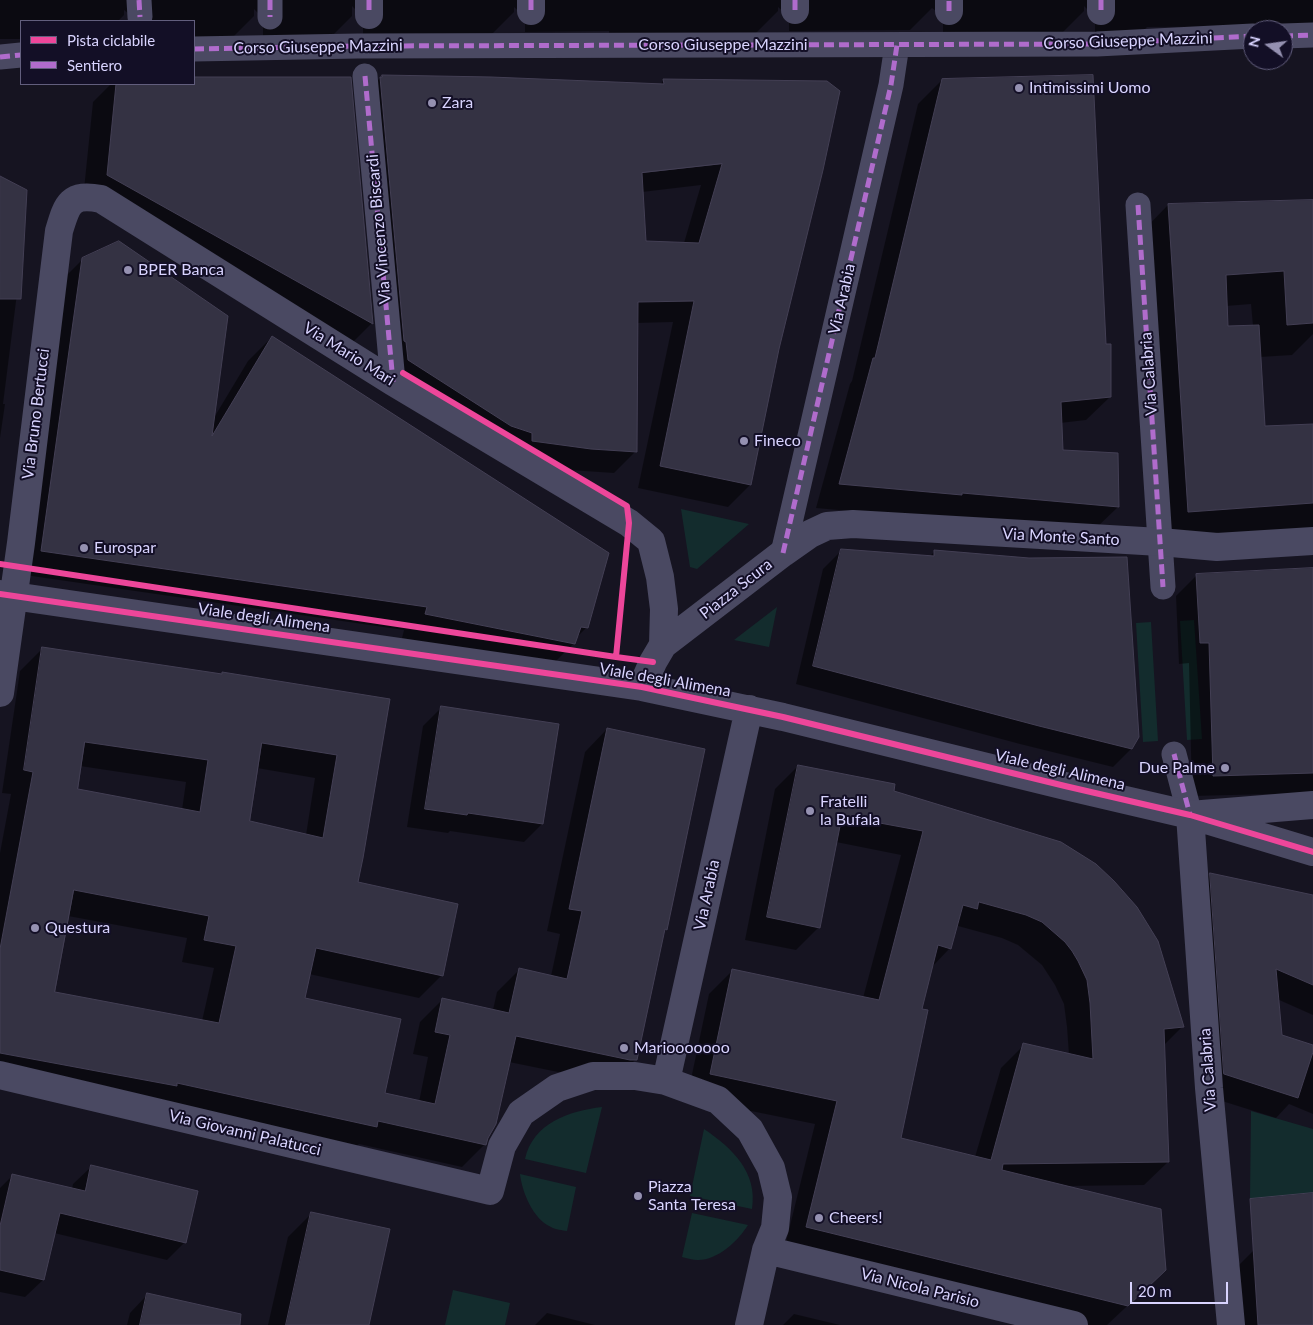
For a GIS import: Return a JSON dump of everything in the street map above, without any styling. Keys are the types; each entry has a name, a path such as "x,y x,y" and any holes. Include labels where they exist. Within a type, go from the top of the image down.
{"street":[{"path":"1293,36 1313,36"},
{"name":"Corso Giuseppe Mazzini","path":"195,49 378,46 1097,44 1243,37"},
{"name":"Via Arabia","path":"783,553 891,85 897,45"},
{"path":"0,57 20,55"},
{"name":"Via Vincenzo Biscardi","path":"366,76 393,382"},
{"name":"Via Mario Mari","path":"59,231 65,210 74,199 88,196 101,199 393,382 629,523 652,541"},
{"name":"Via Calabria","path":"1138,206 1163,587"},
{"name":"Via Bruno Bertucci","path":"0,693 7,595 59,231"},
{"name":"Via Monte Santo","path":"810,534 827,526 853,524 1160,542 1217,548 1313,541"},
{"name":"Piazza Scura","path":"642,687 663,645 810,534"},
{"name":"Piazza Scura","path":"652,541 660,577 664,609 663,645"},
{"name":"Viale degli Alimena","path":"7,595 642,687 749,709 1190,815 1313,852"},
{"name":"Via Arabia","path":"666,1081 749,709"},
{"path":"1174,754 1190,815 1313,805"},
{"name":"Via Calabria","path":"1190,815 1208,1088 1231,1325"},
{"name":"Via Giovanni Palatucci","path":"0,1075 490,1191 502,1146 521,1113 557,1088 593,1076 635,1076 666,1081"},
{"path":"666,1081 718,1100 750,1130 770,1168 778,1197 775,1228 766,1250 749,1325"},
{"name":"Via Nicola Parisio","path":"766,1250 1074,1325"}],"green space":[{"path":"681,509 749,524 697,569 690,567"},
{"path":"777,607 769,647 734,640"},
{"path":"1194,620 1202,739 1187,740 1180,621"},
{"path":"1151,622 1158,741 1143,742 1136,623"},
{"path":"602,1107 586,1173 525,1159 529,1147 536,1136 554,1121 577,1112"},
{"path":"1251,1111 1313,1129 1313,1193 1250,1199"},
{"path":"704,1129 733,1153 747,1172 753,1196 752,1209 690,1196"},
{"path":"520,1174 576,1187 567,1231 553,1228 539,1218 526,1197"},
{"path":"692,1213 748,1225 733,1243 720,1253 705,1259 690,1259 682,1257"},
{"path":"453,1290 510,1303 505,1325 445,1325"}],"building":[{"path":"382,75 491,77 664,84 663,79 827,81 840,91 823,170 779,349 751,485 660,466 694,301 638,302 637,452 591,449 532,441 532,433 511,426 408,360 406,342 404,341 380,77","holes":["722,164 699,243 646,241 642,173"]},
{"path":"1093,75 1106,344 1111,344 1111,397 1061,402 1063,450 1118,453 1119,507 839,484 873,358 875,358 942,79"},
{"path":"195,77 351,77 373,324 107,175 116,85 195,85"},
{"path":"0,176 27,190 21,299 0,299"},
{"path":"1313,200 1313,323 1287,325 1284,271 1226,275 1228,326 1259,325 1265,426 1313,424 1313,503 1188,512 1168,204"},
{"path":"119,241 228,316 212,436 272,336 609,553 588,628 581,627 575,644 425,614 427,607 41,551 82,258"},
{"path":"841,549 934,556 934,550 1029,558 1127,557 1139,737 1132,749 813,666"},
{"path":"1313,568 1313,773 1213,776 1209,643 1200,643 1196,574"},
{"path":"42,647 222,674 222,672 390,699 358,882 458,904 443,976 316,948 305,998 401,1019 385,1093 435,1104 450,1035 435,1032 442,998 509,1013 519,968 567,979 582,911 569,909 607,728 705,749 667,930 665,929 637,1060 516,1036 496,1124 486,1145 378,1121 377,1127 177,1083 177,1086 0,1053 0,949 33,772 24,770","holes":["85,742 208,760 200,812 78,789","262,743 337,755 323,838 250,821","74,890 209,916 204,940 236,946 219,1023 55,992"]},
{"path":"441,706 559,724 543,824 425,809"},
{"path":"798,765 895,784 894,791 1061,842 1096,864 1137,907 1158,941 1184,1027 1164,1029 1169,1162 1003,1164 1002,1170 1161,1209 1166,1270 1128,1306 806,1227 837,1101 710,1074 732,969 879,1000 923,831 842,816 820,928 767,917","holes":["979,902 1026,915 1042,922 1065,942 1078,961 1087,980 1093,1059 1023,1043 991,1160 901,1138 928,1010 922,1009 938,945 951,949 963,905 977,909"]},
{"path":"1210,873 1313,895 1313,985 1276,969 1282,1035 1313,1045 1313,1052 1298,1098 1224,1074"},
{"path":"91,1165 198,1191 186,1243 60,1213 44,1280 0,1270 0,1226 12,1174 85,1191"},
{"path":"1313,1193 1313,1325 1258,1325 1250,1199"},
{"path":"311,1212 390,1229 369,1325 286,1325"},
{"path":"147,1293 241,1314 240,1325 140,1325"}],"marked path":[{"path":"139,0 140,17"},
{"path":"270,0 270,17"},
{"path":"369,0 369,15"},
{"path":"531,0 531,11"},
{"path":"795,0 795,10"},
{"path":"949,0 949,11"},
{"path":"1101,0 1101,11"},
{"path":"1293,36 1313,35"},
{"path":"195,49 358,46 1097,44 1243,37"},
{"path":"783,553 891,85 897,45"},
{"path":"0,57 20,55"},
{"path":"365,76 393,382"},
{"path":"1138,205 1163,587"},
{"path":"1174,754 1190,815"}],"cycle path":[{"path":"403,373 627,506 629,523 616,657"},
{"path":"0,564 653,662"},
{"path":"0,594 642,687 783,717 1190,815 1313,852"}],"place":[{"name":"Intimissimi Uomo","path":"1019,88"},
{"name":"Zara","path":"432,103"},
{"name":"BPER Banca","path":"128,270"},
{"name":"Fineco","path":"744,441"},
{"name":"Eurospar","path":"84,548"},
{"name":"Due Palme","path":"1225,768"},
{"name":"Fratelli la Bufala","path":"810,811"},
{"name":"Questura","path":"35,928"},
{"name":"Mariooooooo","path":"624,1048"},
{"name":"Piazza Santa Teresa","path":"638,1196"},
{"name":"Cheers!","path":"819,1218"}]}
